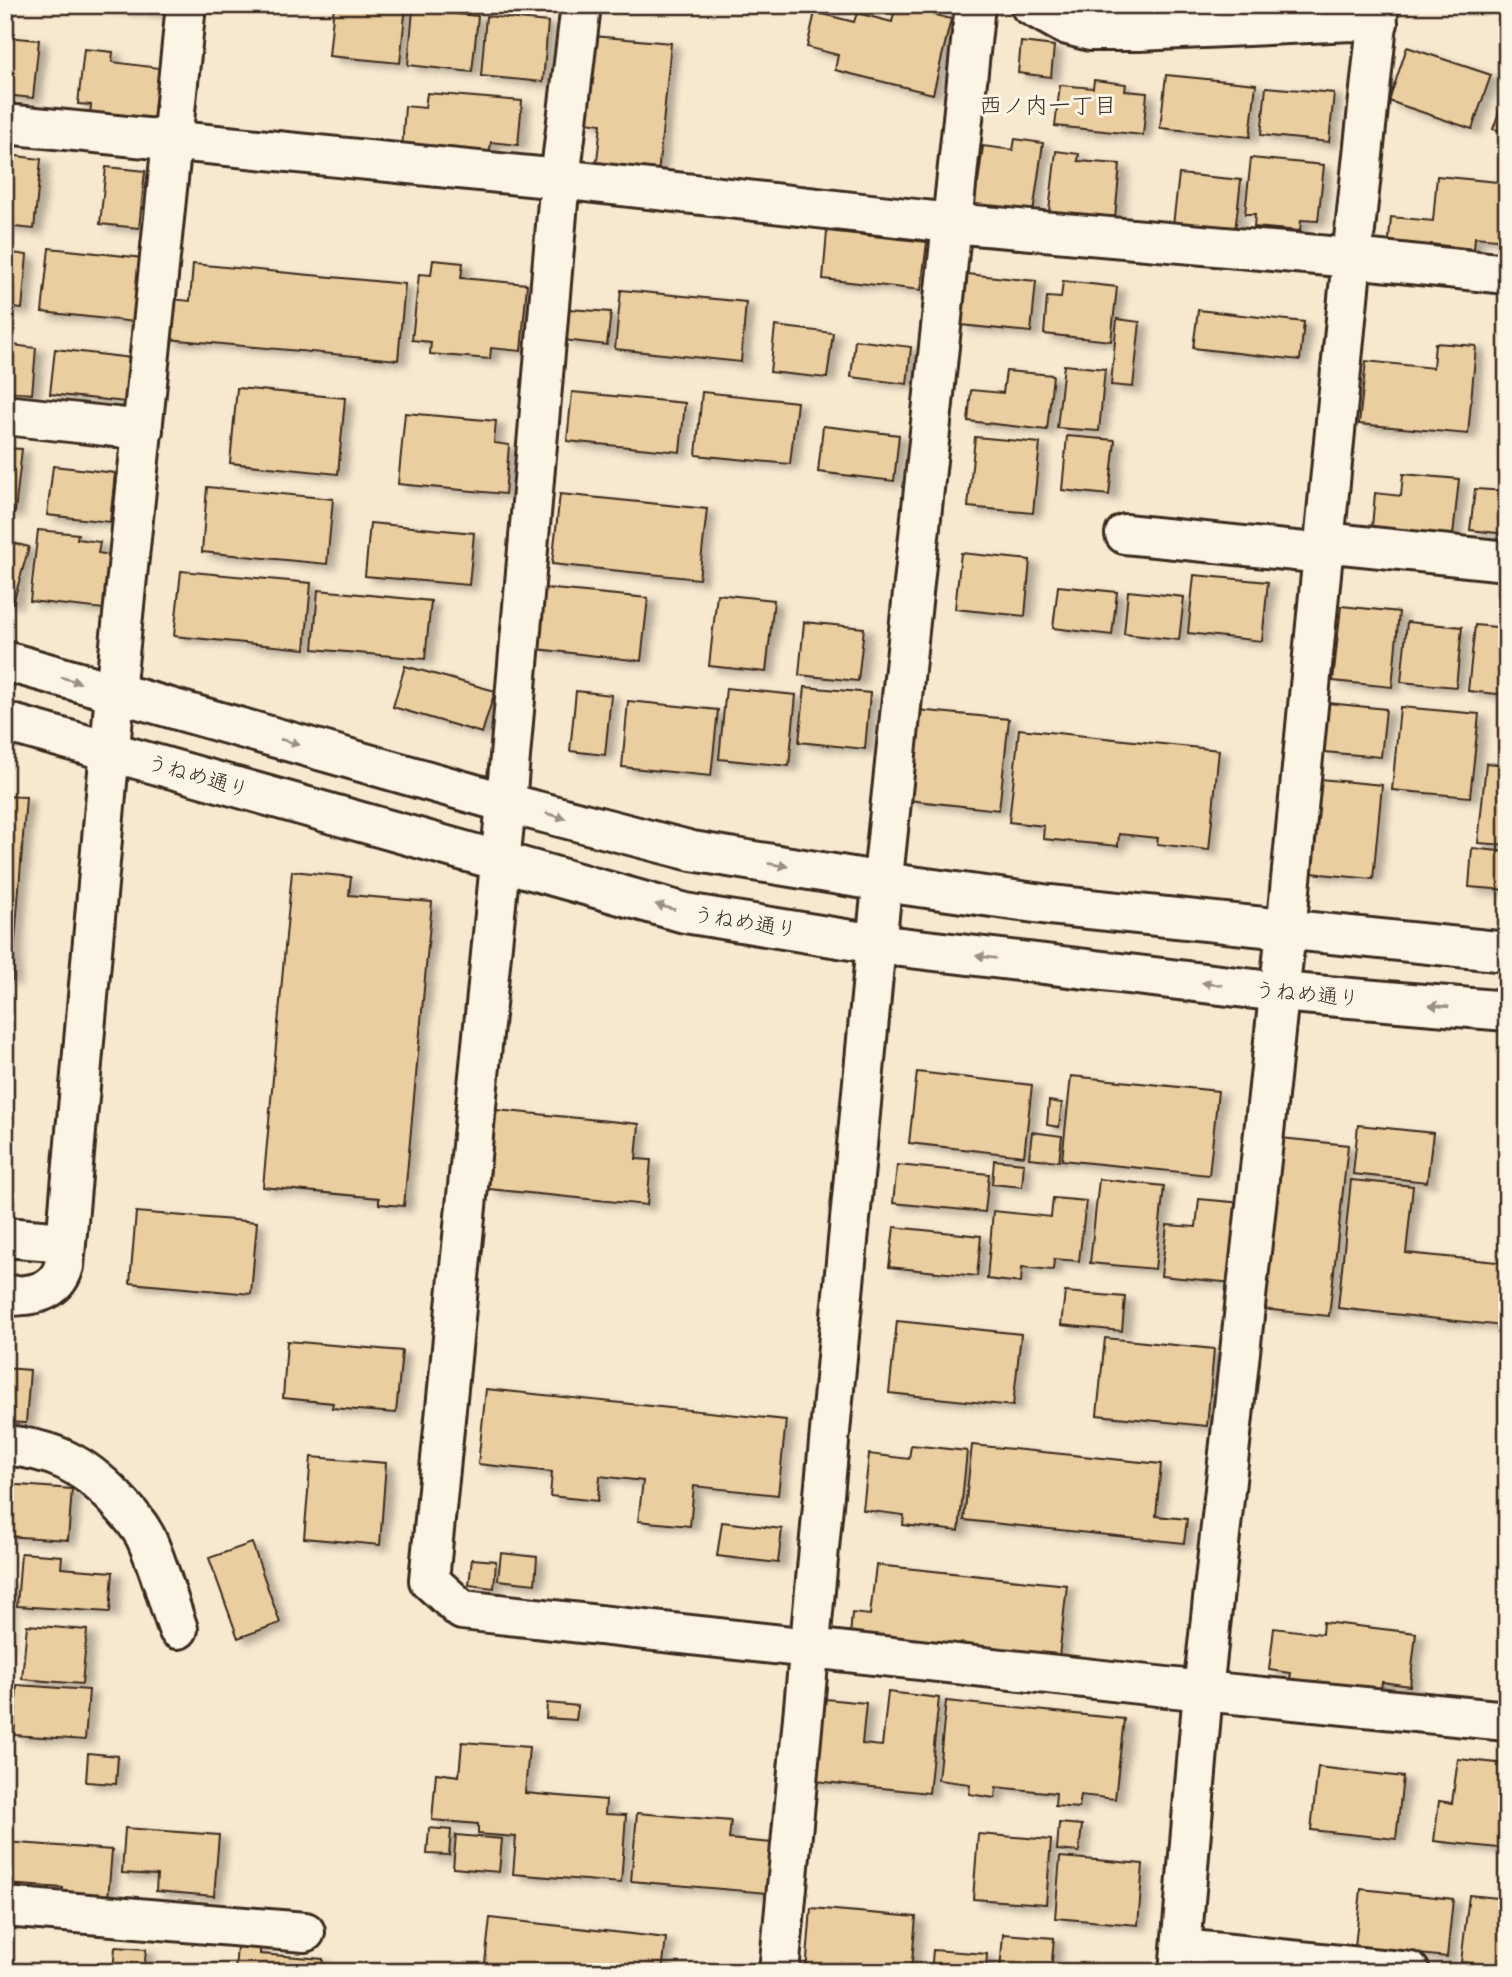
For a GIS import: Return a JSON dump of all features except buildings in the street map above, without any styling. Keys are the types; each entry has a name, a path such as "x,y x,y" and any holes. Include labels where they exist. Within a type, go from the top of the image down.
{"street":[{"path":"5,1296 29,1296 47,1291 61,1277 115,693 186,5"},
{"path":"581,5 560,179 506,803 429,1580 462,1610 1203,1691 1507,1721"},
{"path":"779,1972 883,882 975,5"},
{"path":"1030,5 1064,24 1090,31 1314,22 1378,14 1286,930 1203,1691 1180,1961 1410,1972"},
{"path":"5,124 560,179 951,223 1507,274"},
{"path":"5,415 143,430"},
{"path":"1125,534 1305,552 1343,544 1507,561"},
{"path":"5,661 506,803 692,851 883,882 1050,905 1507,952"},
{"name":"うねめ通り","path":"5,722 685,913 877,944 1279,992 1507,1011"},
{"path":"5,1237 65,1242"},
{"path":"5,1445 32,1448 58,1456 80,1467 133,1517 145,1536 178,1629"},
{"path":"5,1907 305,1932"}],"district":[{"name":"西ノ内一丁目","path":"1048,105"}]}
